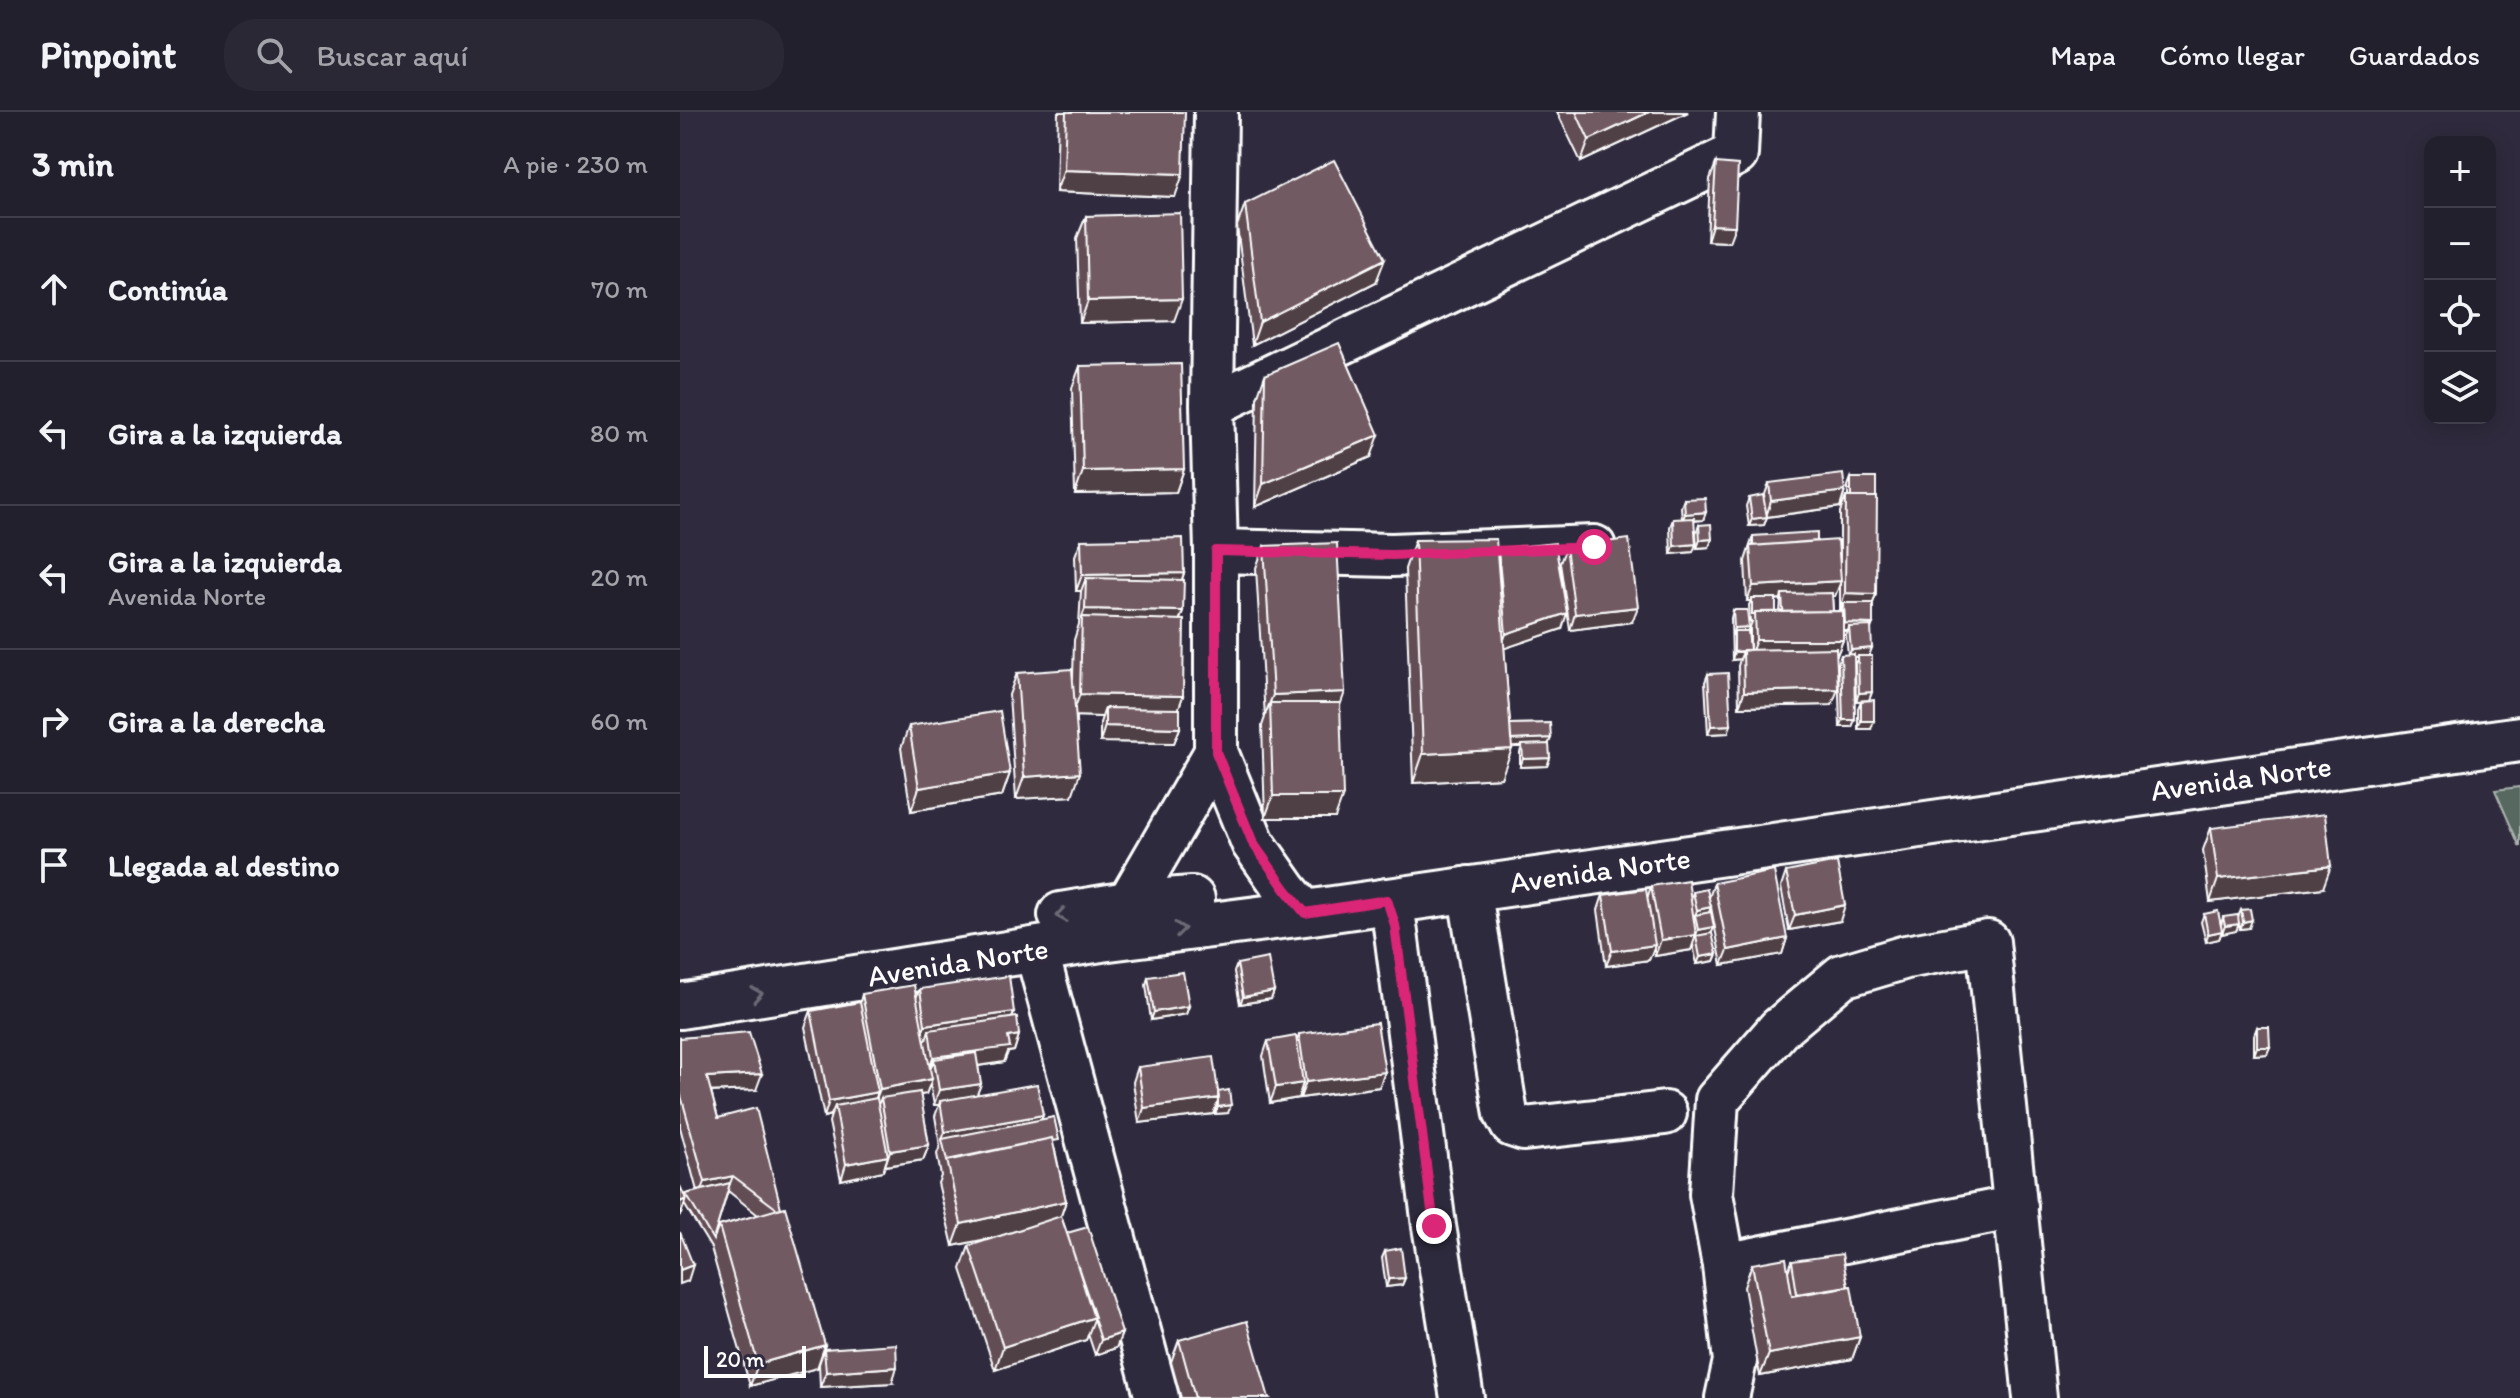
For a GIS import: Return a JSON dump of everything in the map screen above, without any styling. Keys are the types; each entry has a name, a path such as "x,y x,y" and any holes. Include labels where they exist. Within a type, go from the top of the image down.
{"main road":[{"name":"Avenida Norte","path":"680,1006 1101,939 1585,850 2520,712"},
{"name":"Avenida Norte","path":"680,977 1128,904 1387,900 2520,739"}],"street":[{"path":"1216,112 1212,405 1216,752 1253,843 1296,901"},
{"path":"1212,405 1736,154 1738,112"},
{"path":"1216,551 1392,555 1594,547"},
{"path":"1101,939 1128,904 1216,752"},
{"path":"1469,888 1506,1114 1512,1125 1524,1129 1665,1113"},
{"path":"1387,900 1395,925 1434,1226 1462,1398"},
{"path":"1727,1398 1735,1361 1724,1265 1711,1194 1717,1100 1779,1029 1842,976 1906,957 1988,942 2035,1398"},
{"path":"1036,949 1157,1398"},
{"path":"1724,1265 2016,1207"}],"green space":[{"path":"2520,787 2520,847 2495,790"}],"building":[{"path":"1066,112 1185,112 1183,174 1064,170"},
{"path":"1576,112 1649,112 1589,140"},
{"path":"1334,160 1385,259 1260,322 1245,204"},
{"path":"1716,163 1738,165 1735,226 1712,225"},
{"path":"1180,213 1182,299 1088,301 1086,216"},
{"path":"1339,343 1379,435 1263,484 1265,375"},
{"path":"1181,364 1184,469 1083,471 1080,366"},
{"path":"1843,474 1845,491 1771,501 1769,483"},
{"path":"1851,478 1876,478 1876,497 1851,497"},
{"path":"1763,495 1767,517 1752,519 1749,498"},
{"path":"1846,497 1877,497 1876,594 1845,593"},
{"path":"1705,498 1706,512 1685,514 1684,499"},
{"path":"1694,518 1696,544 1674,546 1673,519"},
{"path":"1711,524 1712,539 1700,540 1699,525"},
{"path":"1817,532 1817,541 1753,546 1753,536"},
{"path":"1183,538 1184,573 1082,575 1081,540"},
{"path":"1496,539 1512,749 1423,754 1415,540"},
{"path":"1629,539 1638,607 1575,614 1566,547"},
{"path":"1838,540 1841,581 1753,586 1750,546"},
{"path":"1337,543 1345,692 1273,695 1264,546"},
{"path":"1555,543 1567,613 1506,634 1498,549"},
{"path":"1086,578 1184,580 1183,611 1085,609"},
{"path":"1832,593 1833,611 1783,612 1782,594"},
{"path":"1752,598 1776,598 1776,612 1752,614"},
{"path":"1844,603 1873,603 1873,624 1845,623"},
{"path":"1733,610 1747,610 1749,627 1734,628"},
{"path":"1843,611 1843,640 1756,640 1755,612"},
{"path":"1082,617 1184,620 1183,696 1080,694"},
{"path":"1871,626 1872,648 1851,650 1849,627"},
{"path":"1734,631 1748,631 1750,650 1734,652"},
{"path":"1836,648 1838,689 1744,692 1743,650"},
{"path":"1854,654 1855,720 1843,720 1841,655"},
{"path":"1858,656 1872,656 1872,692 1859,693"},
{"path":"1072,669 1080,773 1024,777 1017,673"},
{"path":"1728,673 1731,725 1711,726 1708,674"},
{"path":"1874,700 1874,721 1861,721 1861,701"},
{"path":"1270,703 1340,703 1343,796 1273,796"},
{"path":"1105,708 1180,709 1180,728 1105,726"},
{"path":"1000,711 1010,773 919,788 909,726"},
{"path":"1550,723 1551,738 1511,740 1510,724"},
{"path":"1549,744 1550,758 1523,759 1522,745"},
{"path":"2325,814 2331,866 2218,879 2211,828"},
{"path":"1837,862 1845,905 1795,915 1786,872"},
{"path":"1774,871 1787,938 1728,950 1714,883"},
{"path":"1688,880 1696,935 1661,940 1651,886"},
{"path":"1646,889 1655,945 1612,951 1603,895"},
{"path":"1707,889 1711,907 1697,910 1693,892"},
{"path":"2250,909 2252,920 2243,922 2241,910"},
{"path":"2218,911 2222,931 2208,934 2204,914"},
{"path":"1711,912 1714,927 1698,930 1695,915"},
{"path":"2238,915 2239,924 2225,926 2223,917"},
{"path":"1712,933 1717,954 1700,957 1696,936"},
{"path":"1268,958 1274,991 1243,997 1237,964"},
{"path":"1183,972 1189,1006 1154,1012 1148,977"},
{"path":"1009,976 1014,1012 925,1025 920,989"},
{"path":"914,985 932,1079 880,1089 862,994"},
{"path":"860,1002 878,1092 829,1101 811,1011"},
{"path":"1017,1017 1019,1035 1008,1037 1010,1047 933,1057 929,1030"},
{"path":"1377,1023 1385,1072 1306,1082 1299,1034"},
{"path":"2257,1027 2269,1027 2270,1047 2257,1047"},
{"path":"749,1032 762,1074 707,1077 718,1118 756,1108 781,1208 777,1209 733,1176 705,1182 680,1092 680,1038"},
{"path":"1296,1036 1303,1083 1276,1087 1268,1041"},
{"path":"976,1053 981,1084 939,1090 934,1059"},
{"path":"1213,1057 1219,1098 1144,1108 1138,1067"},
{"path":"1037,1084 1043,1115 945,1132 940,1101"},
{"path":"1229,1090 1231,1105 1218,1107 1218,1092"},
{"path":"920,1092 929,1145 890,1151 881,1098"},
{"path":"877,1098 888,1156 846,1164 835,1106"},
{"path":"1054,1117 1059,1140 1053,1141 1052,1138 947,1161 942,1139"},
{"path":"1052,1138 1066,1201 961,1224 947,1160"},
{"path":"730,1183 713,1240 686,1194"},
{"path":"680,1186 686,1199 680,1202"},
{"path":"785,1207 825,1345 758,1364 719,1226"},
{"path":"1061,1216 1095,1317 1003,1347 969,1246"},
{"path":"1088,1227 1122,1333 1101,1340 1067,1233"},
{"path":"680,1232 693,1265 680,1270"},
{"path":"1401,1248 1405,1278 1389,1279 1385,1251"},
{"path":"1842,1254 1848,1286 1797,1294 1792,1261"},
{"path":"1786,1258 1792,1296 1851,1286 1860,1337 1769,1354 1752,1264"},
{"path":"1247,1321 1269,1398 1195,1398 1179,1340"},
{"path":"896,1344 897,1367 826,1372 824,1349"}],"route":[{"path":"1434,1226 1395,925 1387,900 1305,913 1253,843 1216,752 1216,551 1392,555 1594,547"}]}
